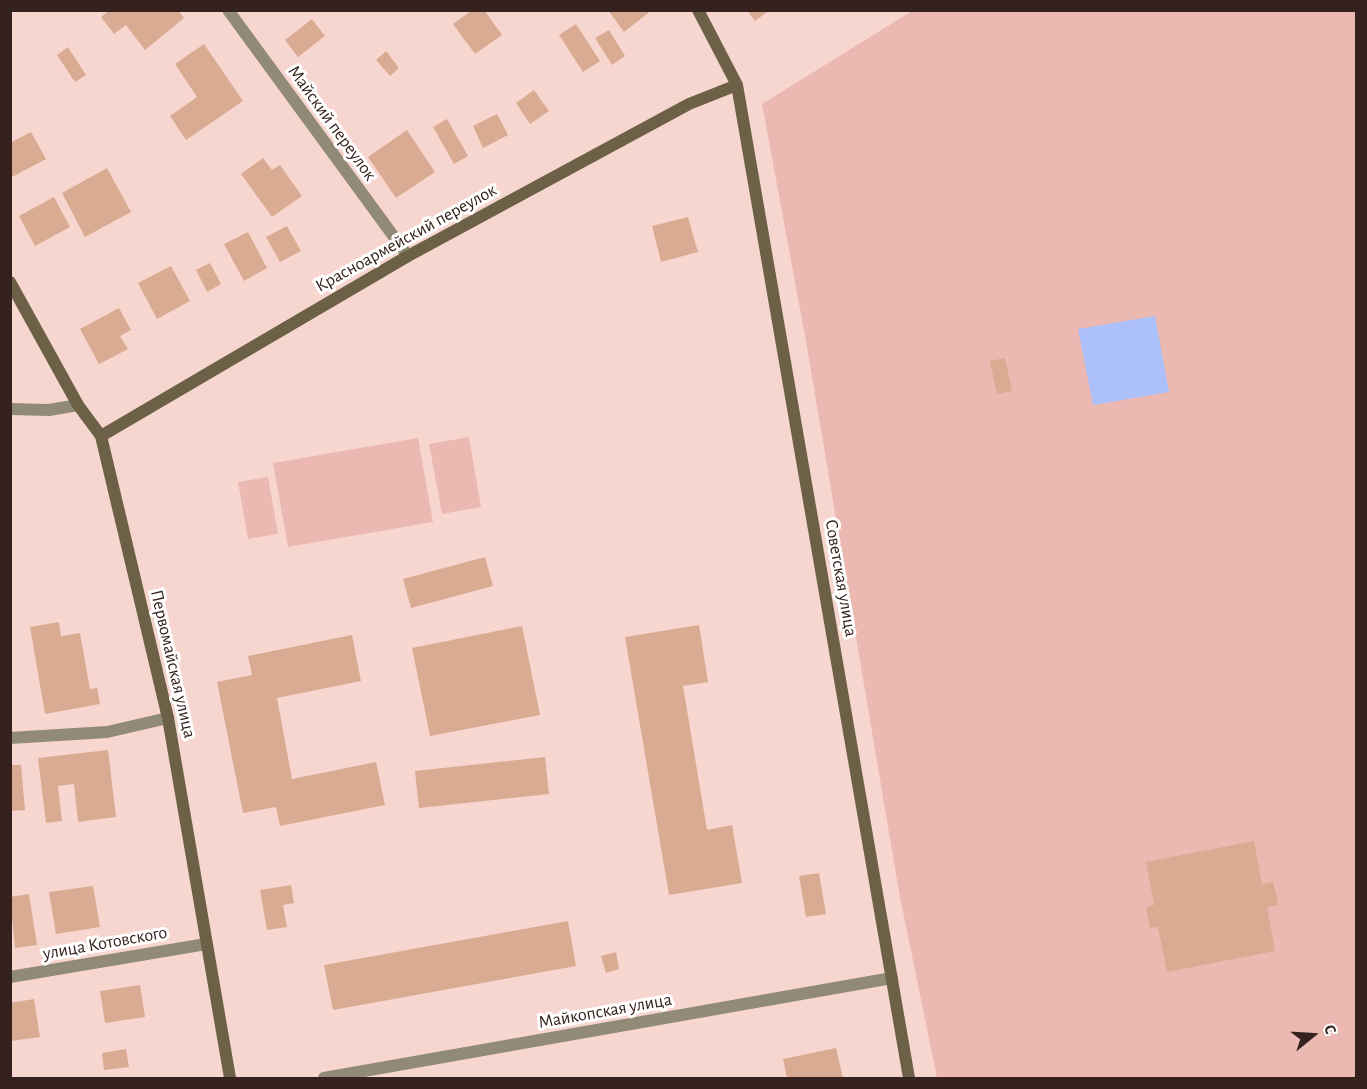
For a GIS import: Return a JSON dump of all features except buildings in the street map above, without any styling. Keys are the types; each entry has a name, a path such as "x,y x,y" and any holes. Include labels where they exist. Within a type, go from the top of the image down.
{"street":[{"name":"Майский переулок","path":"228,10 408,256"},
{"name":"Советская улица","path":"698,10 737,85 909,1078"},
{"name":"Красноармейский переулок","path":"101,436 408,256 689,104 737,85"},
{"name":"Первомайская улица","path":"10,282 78,405 101,436 168,718 230,1078"},
{"path":"10,409 49,410 78,405"},
{"path":"10,738 107,732 168,718"},
{"name":"улица Котовского","path":"10,977 206,944"},
{"name":"Майкопская улица","path":"324,1078 891,978"}],"shaded area":[{"path":"912,11 1356,11 1356,1078 937,1078 899,892 807,347 762,104"},
{"path":"469,437 481,507 442,514 429,444"},
{"path":"418,438 433,522 288,547 273,463"},
{"path":"268,477 278,534 248,539 238,482"}],"water":[{"path":"1155,316 1169,392 1093,405 1078,329"}]}
